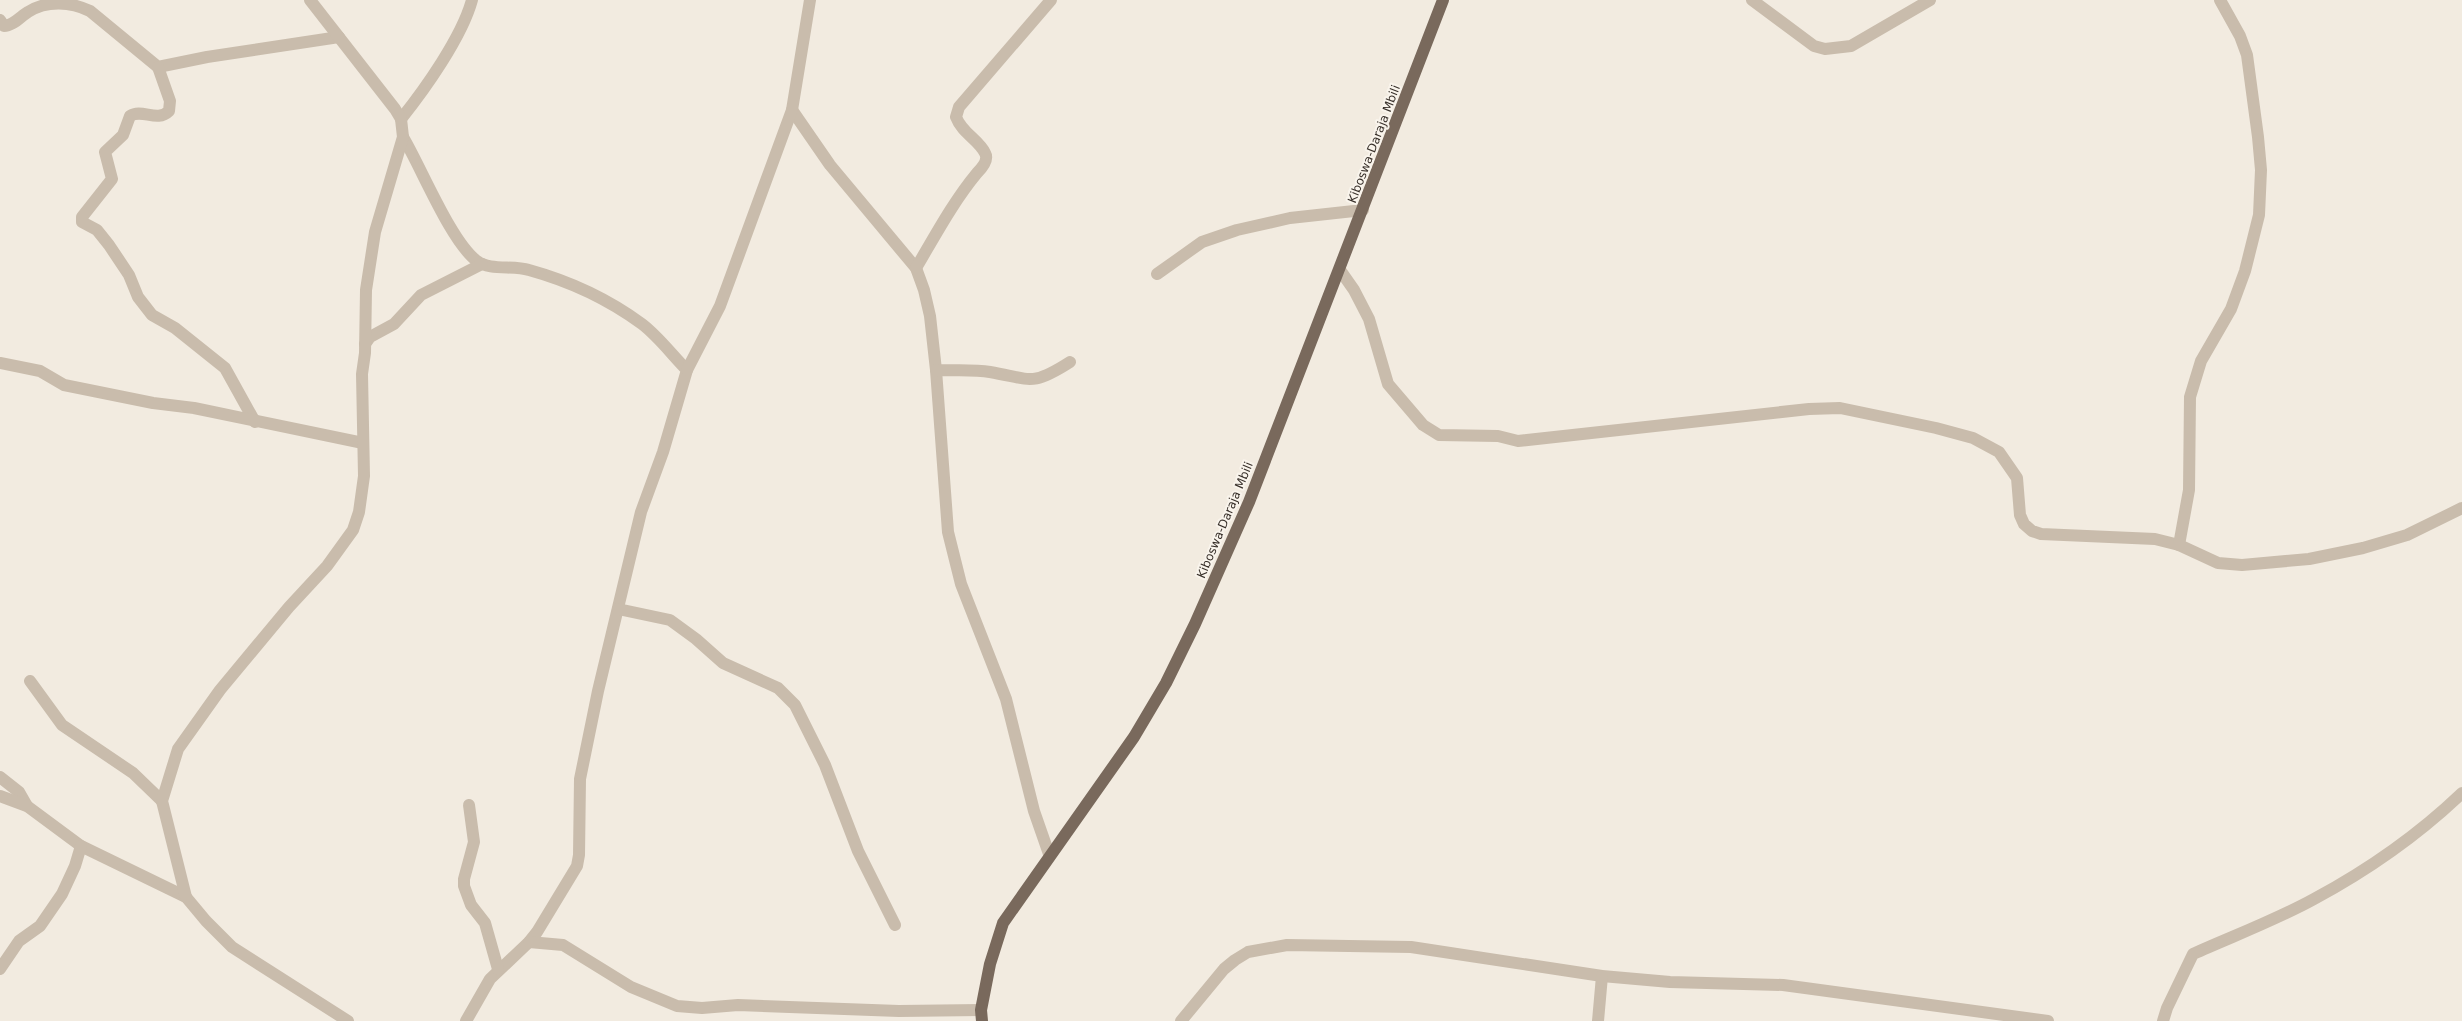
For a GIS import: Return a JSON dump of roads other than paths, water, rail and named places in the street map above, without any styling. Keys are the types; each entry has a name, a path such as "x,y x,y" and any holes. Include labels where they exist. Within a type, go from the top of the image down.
{"main road":[{"name":"Kiboswa-Daraja Mbili","path":"982,1015 990,964 1003,923 1049,854 1134,737 1166,683 1191,633 1249,502 1443,0"}],"street":[{"path":"162,802 178,749 184,740 263,638 328,566 353,530 359,512 364,476 362,374 365,344 366,290 375,232 403,137 401,119 310,0"},
{"path":"401,119 464,25 472,0"},
{"path":"466,1021 498,969 529,942 576,866 579,855 580,779 598,691 641,512 663,452 687,370 720,306 792,110 810,0"},
{"path":"916,268 963,191 983,166 986,159 985,152 959,125 956,117 959,107 1051,0"},
{"path":"1752,0 1814,46 1825,49 1851,46 1930,0"},
{"path":"2179,545 2189,490 2190,397 2200,361 2231,309 2245,271 2259,215 2261,170 2247,54 2240,36 2220,0"},
{"path":"0,20 4,26 10,26 30,10 51,2 84,8 158,67 170,101 169,112 158,117 138,113 130,116 123,135 105,152 111,175 110,183 82,217 82,222 97,230 110,244 129,274 138,297 152,316 175,328 225,368 254,422"},
{"path":"158,67 207,57 339,37"},
{"path":"792,110 830,165 916,268 924,290 930,316 936,370 943,492 949,539 961,584 1006,699 1034,811 1049,854"},
{"path":"403,137 440,209 461,243 476,260 482,264 526,269 590,293 642,325 687,370"},
{"path":"394,166 418,163"},
{"path":"1157,274 1202,242 1237,230 1290,218 1363,210"},
{"path":"365,344 370,337 394,324 421,295 482,264"},
{"path":"1340,270 1354,290 1369,319 1390,387 1423,425 1439,435 1498,436 1518,441 1809,409 1840,408 1963,436 1999,452 2017,478 2020,515 2024,524 2042,534 2155,540 2179,545 2218,563 2242,565 2310,559 2364,548 2407,535 2462,508"},
{"path":"936,370 989,372 1014,378 1034,380 1052,374 1070,362"},
{"path":"0,363 40,371 64,386 153,403 194,408 254,422 363,443"},
{"path":"618,609 670,620 696,639 723,663 778,688 795,705 825,764 858,851 895,925"},
{"path":"30,681 62,725 133,773 162,802 186,897"},
{"path":"0,777 19,792 26,806"},
{"path":"2163,1021 2166,1008 2193,954 2314,900 2377,863 2436,817 2462,793"},
{"path":"0,796 26,806 81,846 186,897 206,921 232,946 348,1021"},
{"path":"470,805 474,842 464,879 464,886 471,905 486,926 498,969"},
{"path":"0,969 19,941 40,926 62,894 76,866 81,846"},
{"path":"529,942 563,945 631,987 677,1006 702,1008 738,1005 982,1015"},
{"path":"1180,1021 1224,969 1248,952 1267,947 1295,945 1412,948 1602,976 1670,982 1783,985 2048,1021"},
{"path":"1598,1021 1602,976"}]}
